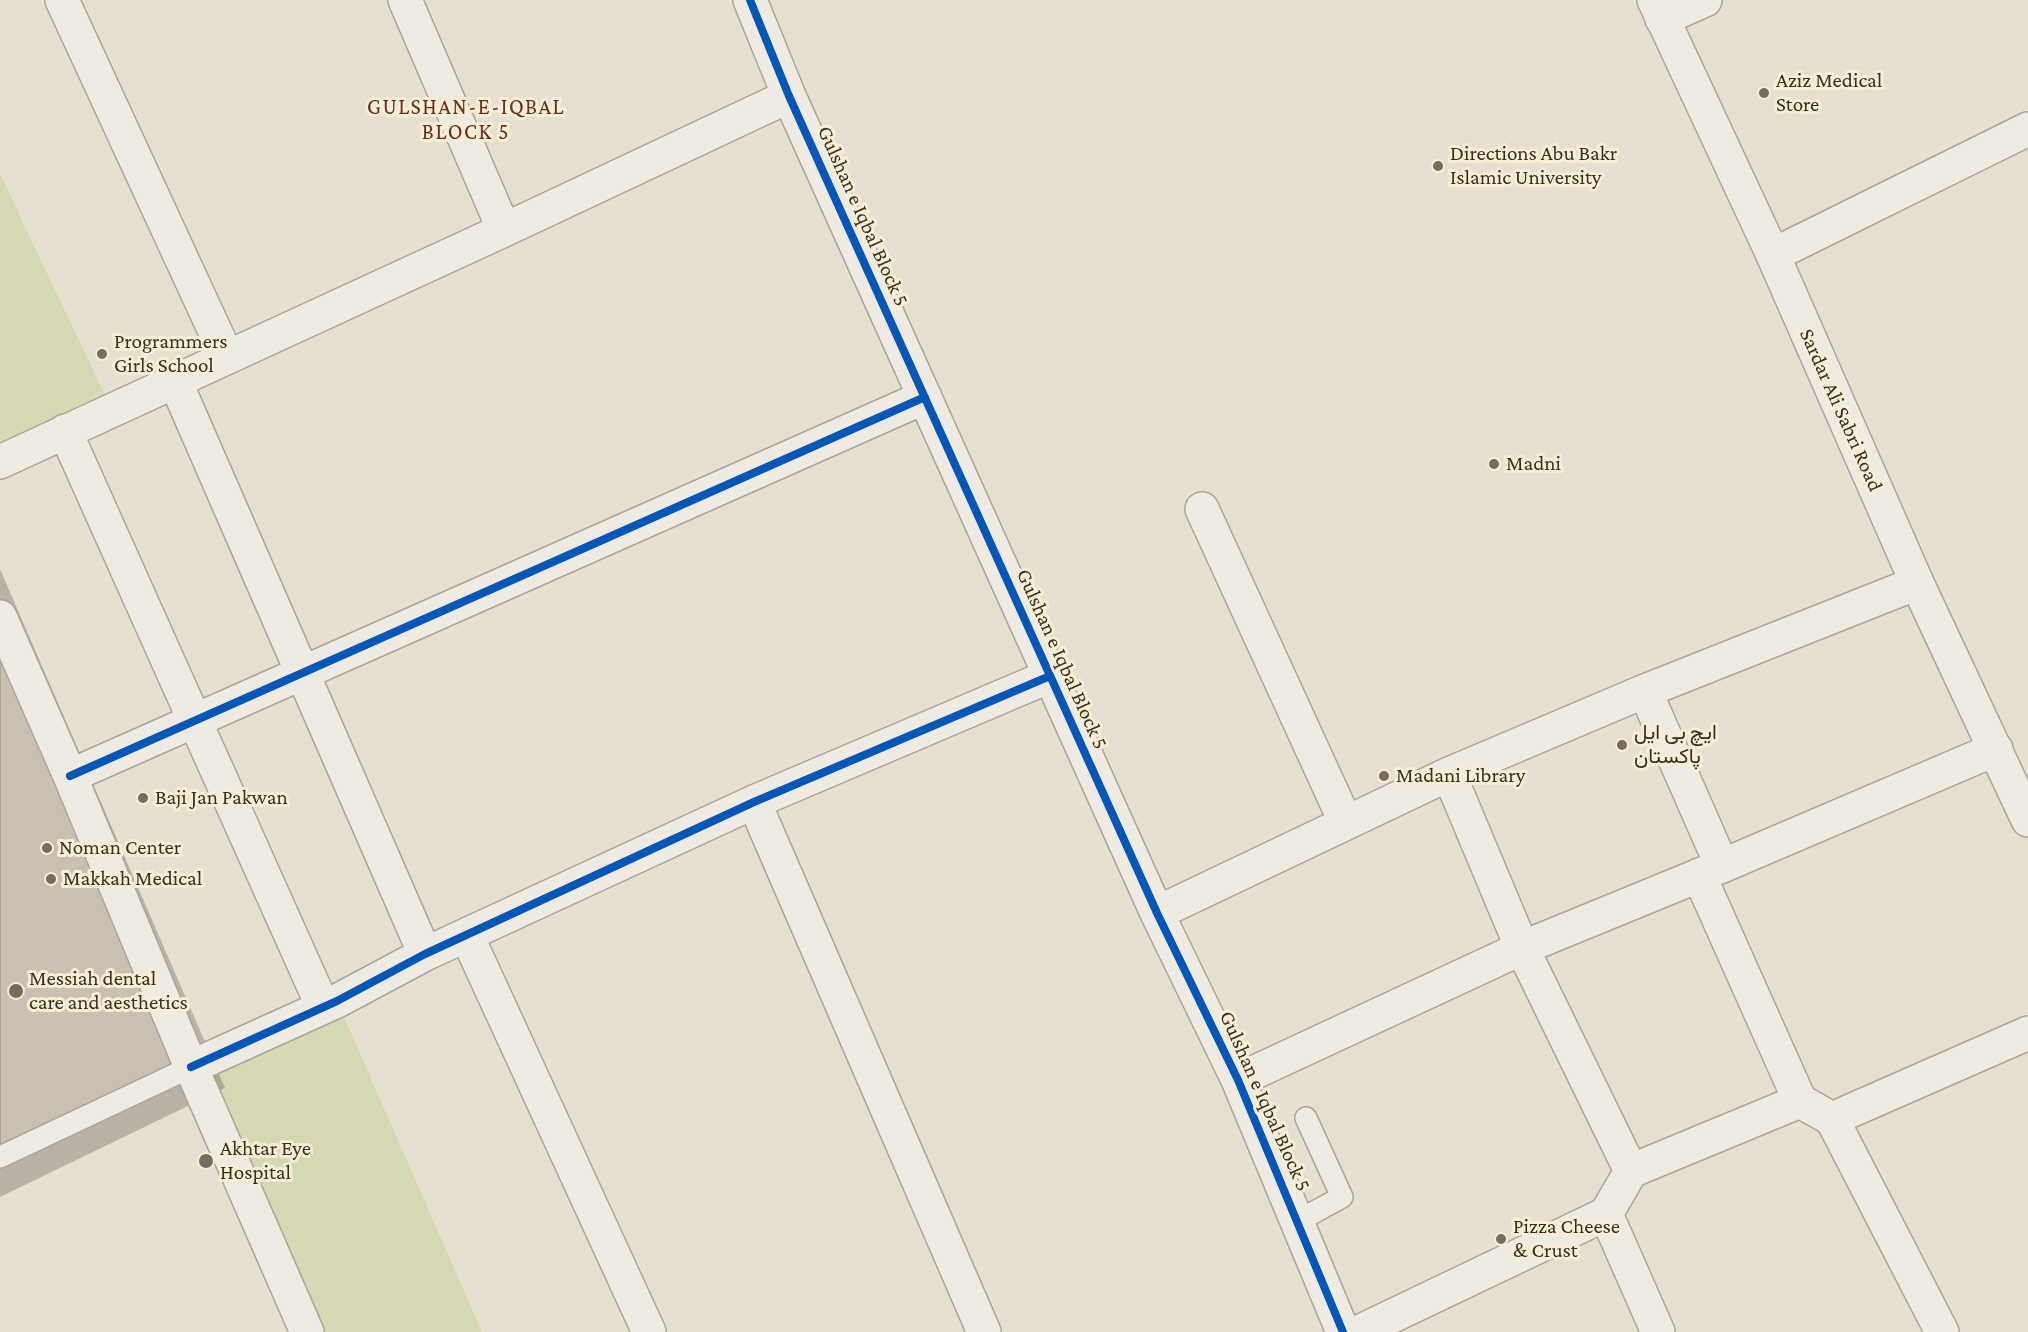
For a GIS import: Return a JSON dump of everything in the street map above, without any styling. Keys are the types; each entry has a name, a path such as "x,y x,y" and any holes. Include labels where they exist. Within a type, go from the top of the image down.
{"street":[{"path":"62,0 226,357"},
{"path":"405,0 504,230"},
{"name":"Gulshan e Iqbal Block 5","path":"750,0 789,96 1157,913 1238,1080 1343,1332"},
{"path":"1658,10 1705,0"},
{"name":"Sardar Ali Sabri Road","path":"1658,10 1773,255 1917,584 2028,820"},
{"path":"0,462 789,96"},
{"path":"1773,255 2028,129"},
{"path":"175,381 425,954"},
{"path":"70,776 925,397"},
{"path":"65,431 323,1007"},
{"path":"1202,508 1346,823"},
{"path":"1157,913 1449,774 1645,691 1917,584"},
{"path":"0,617 70,776 191,1067 307,1332"},
{"path":"191,1067 323,1007 425,954 754,802 1050,676"},
{"path":"1645,691 1710,871 1800,1101 1832,1119 1942,1332"},
{"path":"1238,1080 1522,948 1996,749"},
{"path":"1449,774 1522,948 1631,1171"},
{"path":"754,802 984,1332"},
{"path":"467,936 649,1332"},
{"path":"1832,1119 2028,1033"},
{"path":"1359,1332 1605,1214 1631,1171 1800,1101"},
{"path":"1605,1214 1658,1332"}],"lane":[{"path":"0,1157 191,1067"},
{"path":"1298,1221 1341,1197 1306,1118"}],"green space":[{"path":"0,174 112,410 0,462"},
{"path":"337,1001 482,1332 306,1332 189,1067"}],"building":[{"name":"Noman Center","path":"0,630 189,1067 0,1159"}],"cycle path":[{"path":"750,0 789,96 1157,913 1238,1080 1343,1332"},
{"path":"70,776 925,397"},
{"path":"191,1067 337,1001 425,954 754,802 1050,676"}],"place":[{"name":"Aziz Medical Store","path":"1764,93"},
{"name":"Directions Abu Bakr Islamic University","path":"1438,166"},
{"name":"Programmers Girls School","path":"102,354"},
{"name":"Madni","path":"1494,464"},
{"name":"ایچ بی ایل پاکستان","path":"1622,745"},
{"name":"Madani Library","path":"1384,776"},
{"name":"Baji Jan Pakwan","path":"143,798"},
{"name":"Noman Center","path":"47,848"},
{"name":"Makkah Medical","path":"51,879"},
{"name":"Messiah dental care and aesthetics","path":"16,991"},
{"name":"Akhtar Eye Hospital","path":"206,1161"},
{"name":"Pizza Cheese & Crust","path":"1501,1239"}],"district":[{"name":"GULSHAN-E-IQBAL BLOCK 5","path":"466,120"}]}
